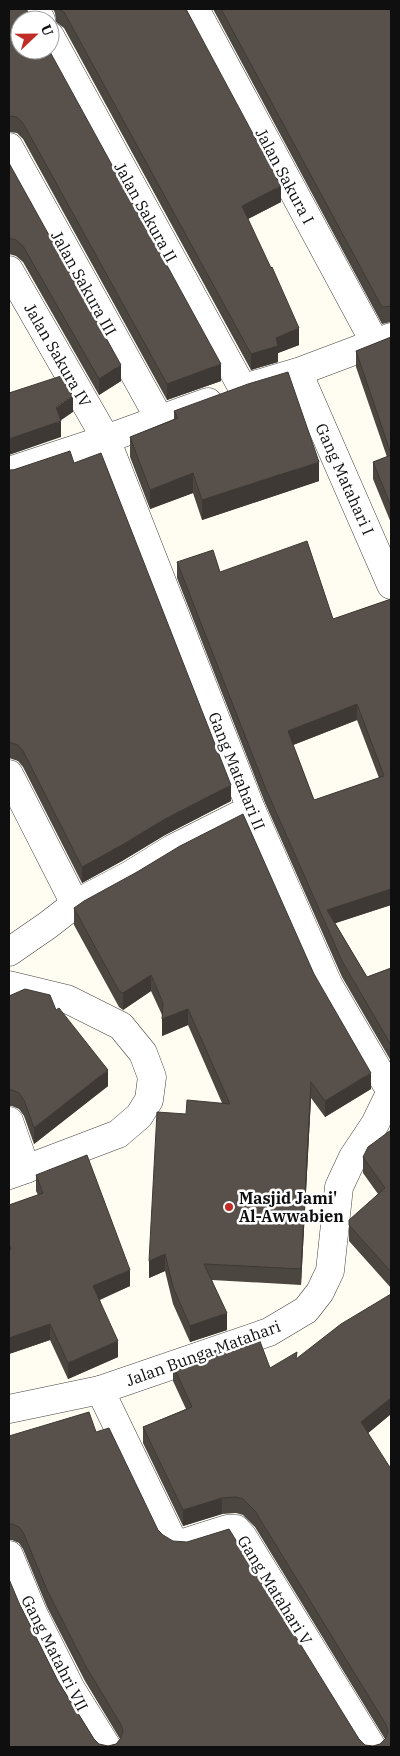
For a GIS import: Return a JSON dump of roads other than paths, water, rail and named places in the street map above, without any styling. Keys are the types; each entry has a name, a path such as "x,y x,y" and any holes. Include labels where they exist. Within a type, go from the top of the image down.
{"street":[{"name":"Jalan Sakura I","path":"195,9 383,340"},
{"name":"Jalan Sakura II","path":"60,54 243,389"},
{"name":"Jalan Sakura III","path":"9,147 160,420"},
{"name":"Jalan Sakura IV","path":"9,270 106,439"},
{"path":"9,470 106,439 243,389 298,372 383,340"},
{"name":"Gang Matahari I","path":"298,372 391,585"},
{"name":"Gang Matahari II","path":"106,439 251,809 328,984 391,1092"},
{"path":"9,774 75,904"},
{"path":"9,952 75,904 130,875 172,849 251,809"},
{"path":"9,985 66,999 121,1026 143,1054 152,1077 149,1100 140,1116 118,1134 17,1172 9,1121"},
{"name":"Jalan Bunga Matahari","path":"9,1409 100,1390 268,1332 306,1310 320,1292 330,1271 339,1187 352,1157 375,1124 391,1092"},
{"name":"Gang Matahari V","path":"100,1390 172,1539 183,1543 227,1529 236,1529 372,1747"},
{"name":"Gang Matahri VII","path":"9,1555 33,1613 71,1689 106,1747"}],"place":[{"name":"Masjid Jami' Al-Awwabien","path":"229,1207"}]}
